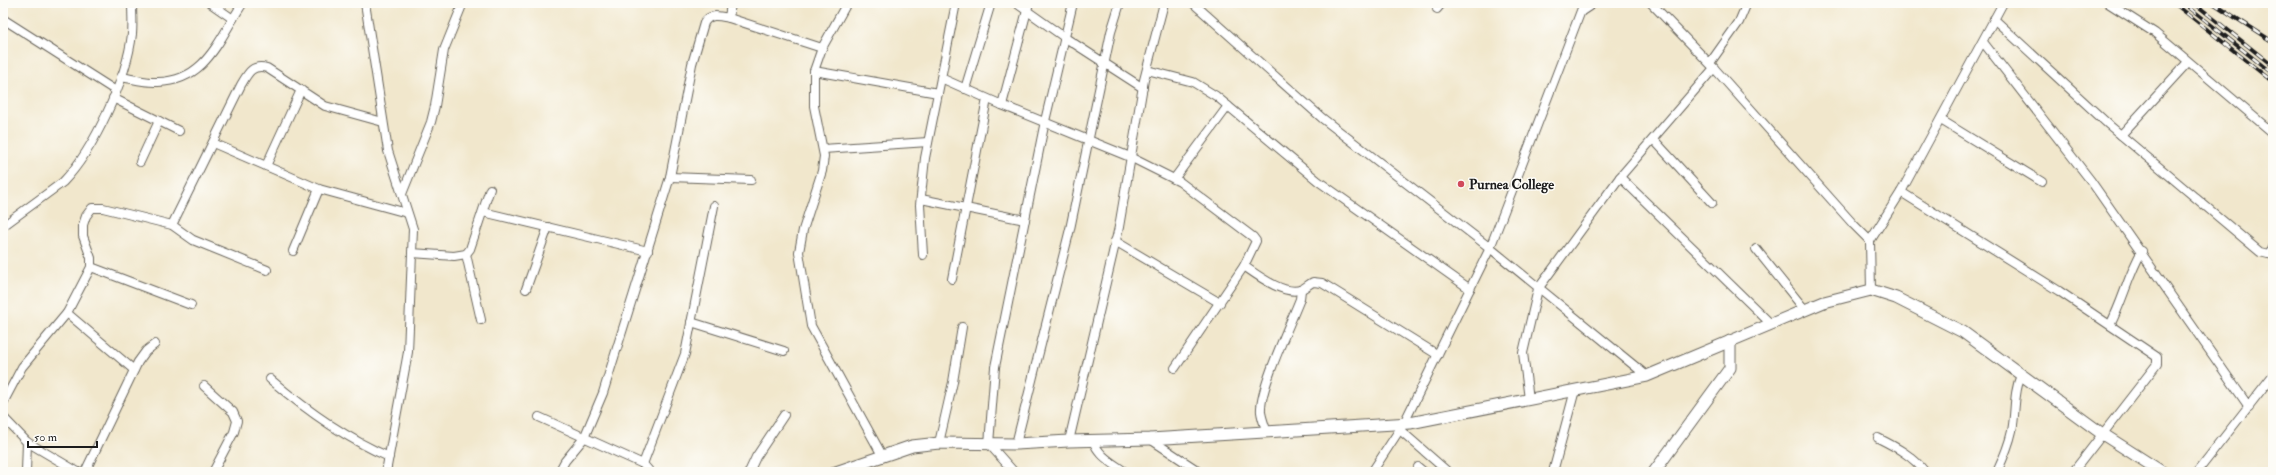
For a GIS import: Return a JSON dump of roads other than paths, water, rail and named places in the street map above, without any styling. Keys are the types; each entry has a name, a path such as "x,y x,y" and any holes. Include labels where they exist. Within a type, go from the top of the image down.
{"street":[{"path":"3,226 71,174 92,142 115,95 121,77 132,34 132,3"},
{"path":"210,3 233,18"},
{"path":"121,77 157,82 178,80 189,75 206,62 243,3"},
{"path":"365,3 388,151 413,229 408,352 386,472"},
{"path":"402,194 431,122 444,50 463,3"},
{"path":"729,18 731,3"},
{"path":"847,3 822,48 814,71 814,106 824,156 822,171 803,230 799,252 811,326 882,458"},
{"path":"923,255 921,199 928,142 956,3"},
{"path":"965,89 991,3"},
{"path":"1016,3 1028,7 1064,37 1143,88"},
{"path":"1014,472 989,444 995,368 1045,121 1073,3"},
{"path":"1016,444 1070,229 1104,62 1120,3"},
{"path":"1069,441 1115,241 1143,88 1164,3"},
{"path":"1193,3 1322,118 1490,248 1538,289 1646,376"},
{"path":"1372,472 1402,427 1490,248 1583,7 1594,3"},
{"path":"1651,3 1712,65 1854,225 1870,241"},
{"path":"1529,399 1522,353 1538,289 1620,177 1654,140 1712,65 1739,22 1747,3"},
{"path":"1871,290 1870,241 1901,192 2003,3"},
{"path":"2108,3 2148,28 2273,133"},
{"path":"1002,105 1028,7"},
{"path":"559,472 565,461 584,438 602,393 648,251 670,177 692,64 704,23 708,17 714,15 729,18 822,48"},
{"path":"3,19 115,95 158,121 179,131"},
{"path":"1994,19 2121,135 2260,252 2268,254 2273,248"},
{"path":"1983,42 2091,180 2249,407"},
{"path":"2121,135 2188,62"},
{"path":"172,225 241,85 254,68 259,66 267,68 325,106 384,122"},
{"path":"1147,70 1193,82 1228,106 1318,181 1470,289"},
{"path":"814,71 938,93"},
{"path":"941,78 987,99 1045,121 1130,157 1174,179 1253,237 1256,241 1255,246 1244,266 1175,368"},
{"path":"266,166 301,90"},
{"path":"952,279 987,99"},
{"path":"1174,179 1228,106"},
{"path":"1941,120 2042,182"},
{"path":"140,162 158,121"},
{"path":"1654,140 1712,203"},
{"path":"823,149 928,142"},
{"path":"213,143 319,188 407,212"},
{"path":"670,177 752,180"},
{"path":"1620,177 1771,324"},
{"path":"293,252 319,188"},
{"path":"412,253 454,256 466,254 470,249 490,189"},
{"path":"1901,192 2110,324 2152,352 2159,360 2101,433 2073,472"},
{"path":"921,199 967,207 1025,220"},
{"path":"643,464 685,354 714,206"},
{"path":"3,403 22,367 67,313 91,268 91,258 84,236 83,225 86,216 92,208 103,208 172,225 192,240 268,270"},
{"path":"483,212 648,251"},
{"path":"526,289 548,227"},
{"path":"1115,241 1220,303"},
{"path":"1756,249 1805,310"},
{"path":"2110,324 2122,299 2130,273 2142,252"},
{"path":"466,254 481,320"},
{"path":"1244,266 1273,285 1291,290 1301,290 1312,282 1322,283 1438,355"},
{"path":"91,268 191,305"},
{"path":"1267,433 1261,412 1262,403 1276,358 1300,299 1301,290"},
{"path":"836,472 882,458 912,446 939,443 1016,444 1093,440 1150,440 1402,427 1529,399 1646,376 1824,302 1871,290 1896,298 1963,332 2101,433 2162,472"},
{"path":"67,313 134,370"},
{"path":"691,322 784,350"},
{"path":"939,443 953,382 962,327"},
{"path":"1654,472 1730,368 1730,341"},
{"path":"85,472 134,370 146,351 155,344"},
{"path":"1997,472 2003,461 2012,431 2014,396 2022,375"},
{"path":"2197,472 2273,375"},
{"path":"270,379 308,411 360,445 389,457"},
{"path":"204,386 233,412 237,421 234,432 213,472"},
{"path":"1553,472 1575,390"},
{"path":"749,472 756,457 784,415"},
{"path":"3,417 26,442 78,472"},
{"path":"539,417 643,464 650,472"},
{"path":"1402,427 1448,472"},
{"path":"1878,438 1901,449 1925,472"},
{"path":"1093,440 1096,448 1103,456 1125,472"},
{"path":"1150,440 1200,472"},
{"path":"26,442 26,472"}],"railway":[{"path":"2174,3 2273,82"},
{"path":"2194,3 2273,66"},
{"path":"2213,3 2273,42"},
{"path":"2190,8 2273,74"}],"place":[{"name":"Purnea College","path":"1461,184"}]}
